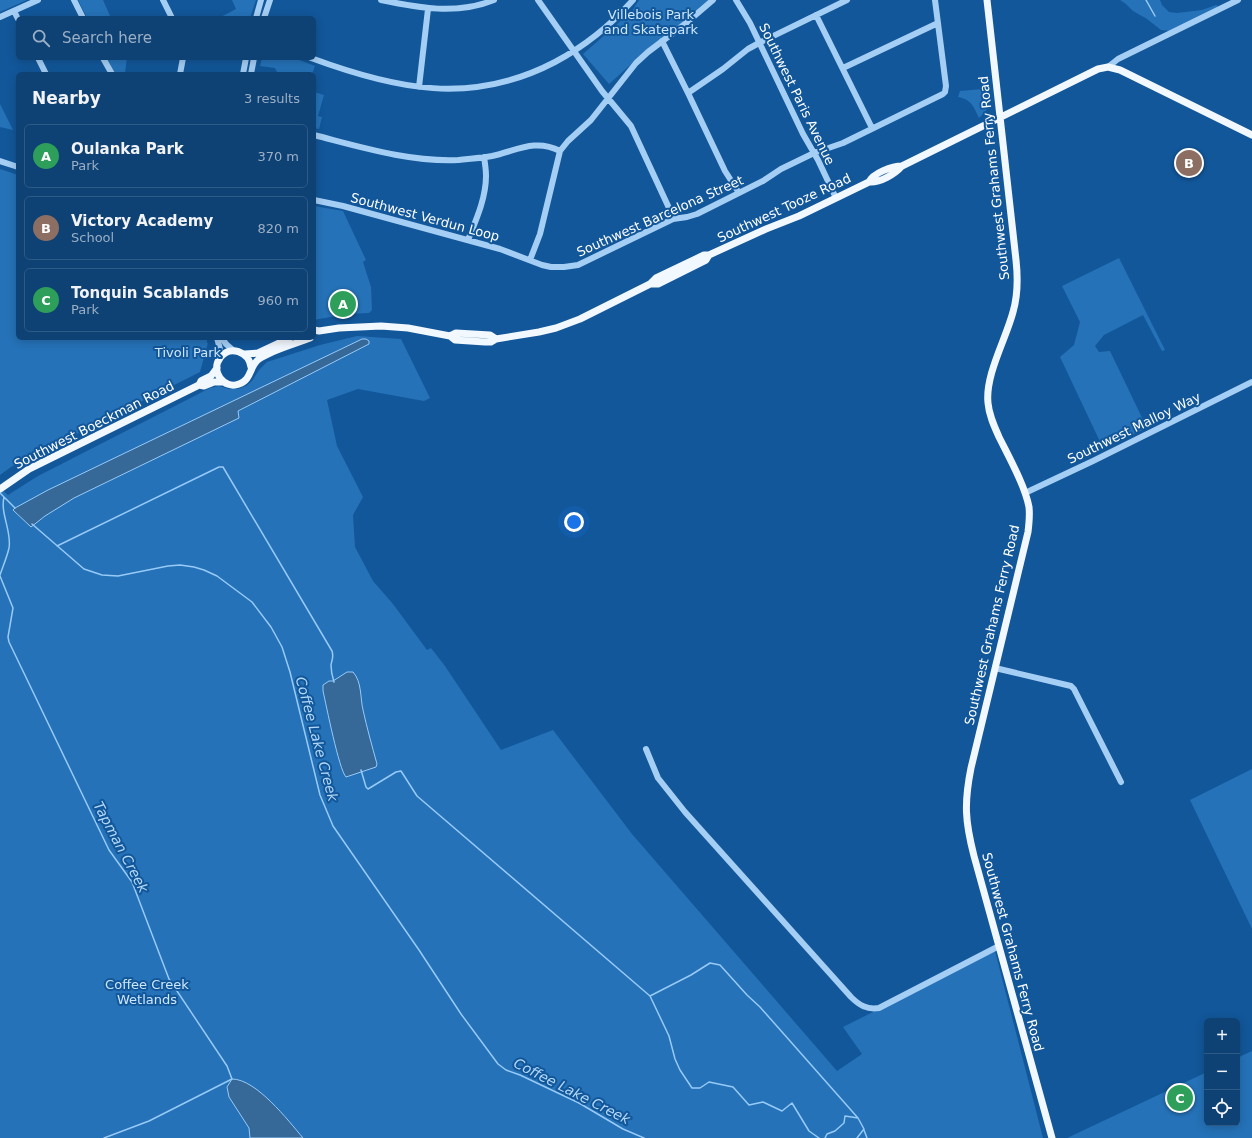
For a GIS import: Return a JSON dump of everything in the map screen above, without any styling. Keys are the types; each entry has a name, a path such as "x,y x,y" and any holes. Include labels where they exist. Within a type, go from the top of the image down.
{"main road":[{"name":"Southwest Grahams Ferry Road","path":"987,0 1018,282 1017,296 1013,312 990,380 988,402 993,423 1025,493 1029,509 1029,524 971,768 966,791 966,808 971,844 1052,1138"},
{"name":"Southwest Tooze Road","path":"316,333 339,328 381,326 408,328 450,336 455,340 468,342 491,342 496,339 535,333 565,325 650,284 658,284 706,260 709,255 869,182 874,183 897,172 902,166 1089,73 1108,67"},
{"path":"1108,67 1120,70 1252,135"},
{"path":"223,382 218,375 217,368 220,358 227,352 234,351 244,354 258,353 286,340"},
{"name":"Southwest Boeckman Road","path":"199,385 204,386 214,382 223,382 230,385 240,384 248,378 251,373 251,367 260,358 304,340"},
{"path":"244,354 250,360 251,367"},
{"name":"Southwest Boeckman Road","path":"0,489 43,462 199,385 201,381 210,376 217,368"}],"street":[{"path":"0,17 38,0"},
{"path":"74,0 82,16"},
{"path":"163,0 171,16"},
{"path":"257,16 261,0"},
{"path":"265,16 270,0"},
{"path":"381,0 428,9 462,8 494,0"},
{"path":"538,0 608,97 631,126 670,208 673,219"},
{"path":"316,60 390,82 419,87 435,89 464,89 492,85 526,75 575,51 605,29 633,0"},
{"path":"530,260 541,229 560,151 568,141 586,125 636,63 713,0"},
{"name":"Southwest Paris Avenue","path":"736,0 746,15 836,198"},
{"path":"688,93 723,69 748,49 847,0"},
{"path":"843,68 938,23 935,0"},
{"path":"1108,67 1118,59 1238,0"},
{"path":"419,87 428,9"},
{"path":"14,11 16,16"},
{"path":"816,15 872,128"},
{"name":"Southwest Barcelona Street","path":"530,260 551,267 578,265 673,219 697,214 763,181 781,169 814,153 843,143 939,96 946,90 938,23"},
{"path":"662,41 725,171 739,193"},
{"path":"39,60 45,72"},
{"path":"104,60 111,72"},
{"path":"180,72 183,60"},
{"path":"243,72 246,60"},
{"path":"251,72 254,60"},
{"path":"316,135 398,155 435,160 458,160 484,157 536,145 545,145 560,151"},
{"path":"468,240 477,217 485,186 486,176 484,157"},
{"path":"0,162 16,166"},
{"name":"Southwest Verdun Loop","path":"316,200 343,206 468,240 500,249 530,260"},
{"path":"218,340 220,349 220,358"},
{"path":"223,340 234,351"},
{"name":"Southwest Malloy Way","path":"1025,493 1252,382"},
{"path":"995,668 1070,686 1074,689 1121,782"},
{"path":"646,749 658,778 685,812 846,991 862,1006 874,1009 879,1008 1000,946"}],"green space":[{"path":"0,0 27,0 0,12"},
{"path":"78,0 103,0 110,16 86,16"},
{"path":"232,0 256,0 251,16 223,16 236,9"},
{"name":"Villebois Park and Skatepark","path":"639,0 712,0 647,50 609,84 583,54 632,11"},
{"path":"1120,0 1160,0 1162,5 1169,12 1177,13 1202,10 1216,5 1218,6 1217,8 1170,31 1161,30 1147,19 1133,11"},
{"path":"107,60 127,60 125,72 114,72"},
{"path":"262,60 299,60 315,66 313,72 277,72 275,68 260,66"},
{"path":"983,89 987,109 979,118 969,102 958,97 960,91"},
{"path":"316,93 324,95 318,116 322,117 319,129 316,128"},
{"path":"0,104 13,130 0,127"},
{"name":"Tivoli Park","path":"0,169 16,174 16,340 207,340 208,343 200,372 11,467 0,475"},
{"path":"316,206 343,211 366,260 363,262 371,287 372,310 369,313 347,314 316,320"},
{"path":"1119,258 1165,350 1162,351 1143,315 1104,335 1095,346 1099,352 1110,351 1147,428 1103,448 1060,357 1074,345 1080,322 1062,286"},
{"name":"Coffee Creek Wetlands","path":"357,336 401,339 430,398 424,401 358,389 327,400 337,446 363,497 353,515 355,547 373,581 393,604 427,650 431,648 445,666 501,750 553,730 632,834 837,1071 862,1054 843,1027 995,951 1043,1138 0,1138 0,488 8,495 38,476 210,388 219,386 229,389 238,389 246,386 252,381 259,370 267,362 320,345"},
{"path":"1252,769 1252,929 1190,800"},
{"path":"1252,1051 1252,1138 1067,1138 1204,1073 1204,1126 1240,1126 1240,1057"}],"shaded area":[{"path":"362,339 369,341 369,344 238,411 239,418 74,498 45,516 31,527 13,510 48,490"},
{"path":"347,672 353,672 358,680 363,710 377,764 376,767 346,777 336,750 323,685 329,681 333,681"},
{"path":"232,1079 241,1081 261,1093 280,1111 303,1138 250,1138 249,1128 229,1097 227,1087"}],"waterway":[{"path":"1146,0 1155,16"},
{"path":"57,546 219,467 223,467 332,651 333,656 331,667 334,682"},
{"name":"Coffee Lake Creek","path":"0,493 15,508"},
{"name":"Tapman Creek","path":"0,575 9,548 9,535 3,503 4,497"},
{"name":"Coffee Lake Creek","path":"32,524 84,569 102,575 118,576 168,566 180,565 194,567 217,576 252,602 271,627 282,647 290,672 320,795 333,826 419,950 461,1014 498,1064 506,1070 520,1075 579,1103 623,1129 644,1138"},
{"name":"Tapman Creek","path":"0,576 13,608 8,637 9,642 109,850 132,882 169,979 227,1066 232,1079 149,1121 104,1138"},
{"path":"361,770 368,789 396,772 401,771 417,796 650,996 669,1036 675,1059 680,1070 692,1088 700,1088 709,1082 733,1087 749,1105 763,1102 782,1111 792,1103 809,1131 819,1138"},
{"path":"650,996 691,975 710,963 720,965 760,1007 858,1118"},
{"path":"825,1138 827,1134 835,1131 844,1123 845,1116 858,1118 864,1129 857,1138"},
{"path":"864,1130 867,1138"}],"place":[{"name":"Victory Academy","path":"1189,163"},
{"name":"Oulanka Park","path":"343,304"},
{"name":"Tonquin Scablands","path":"1180,1098"}]}
